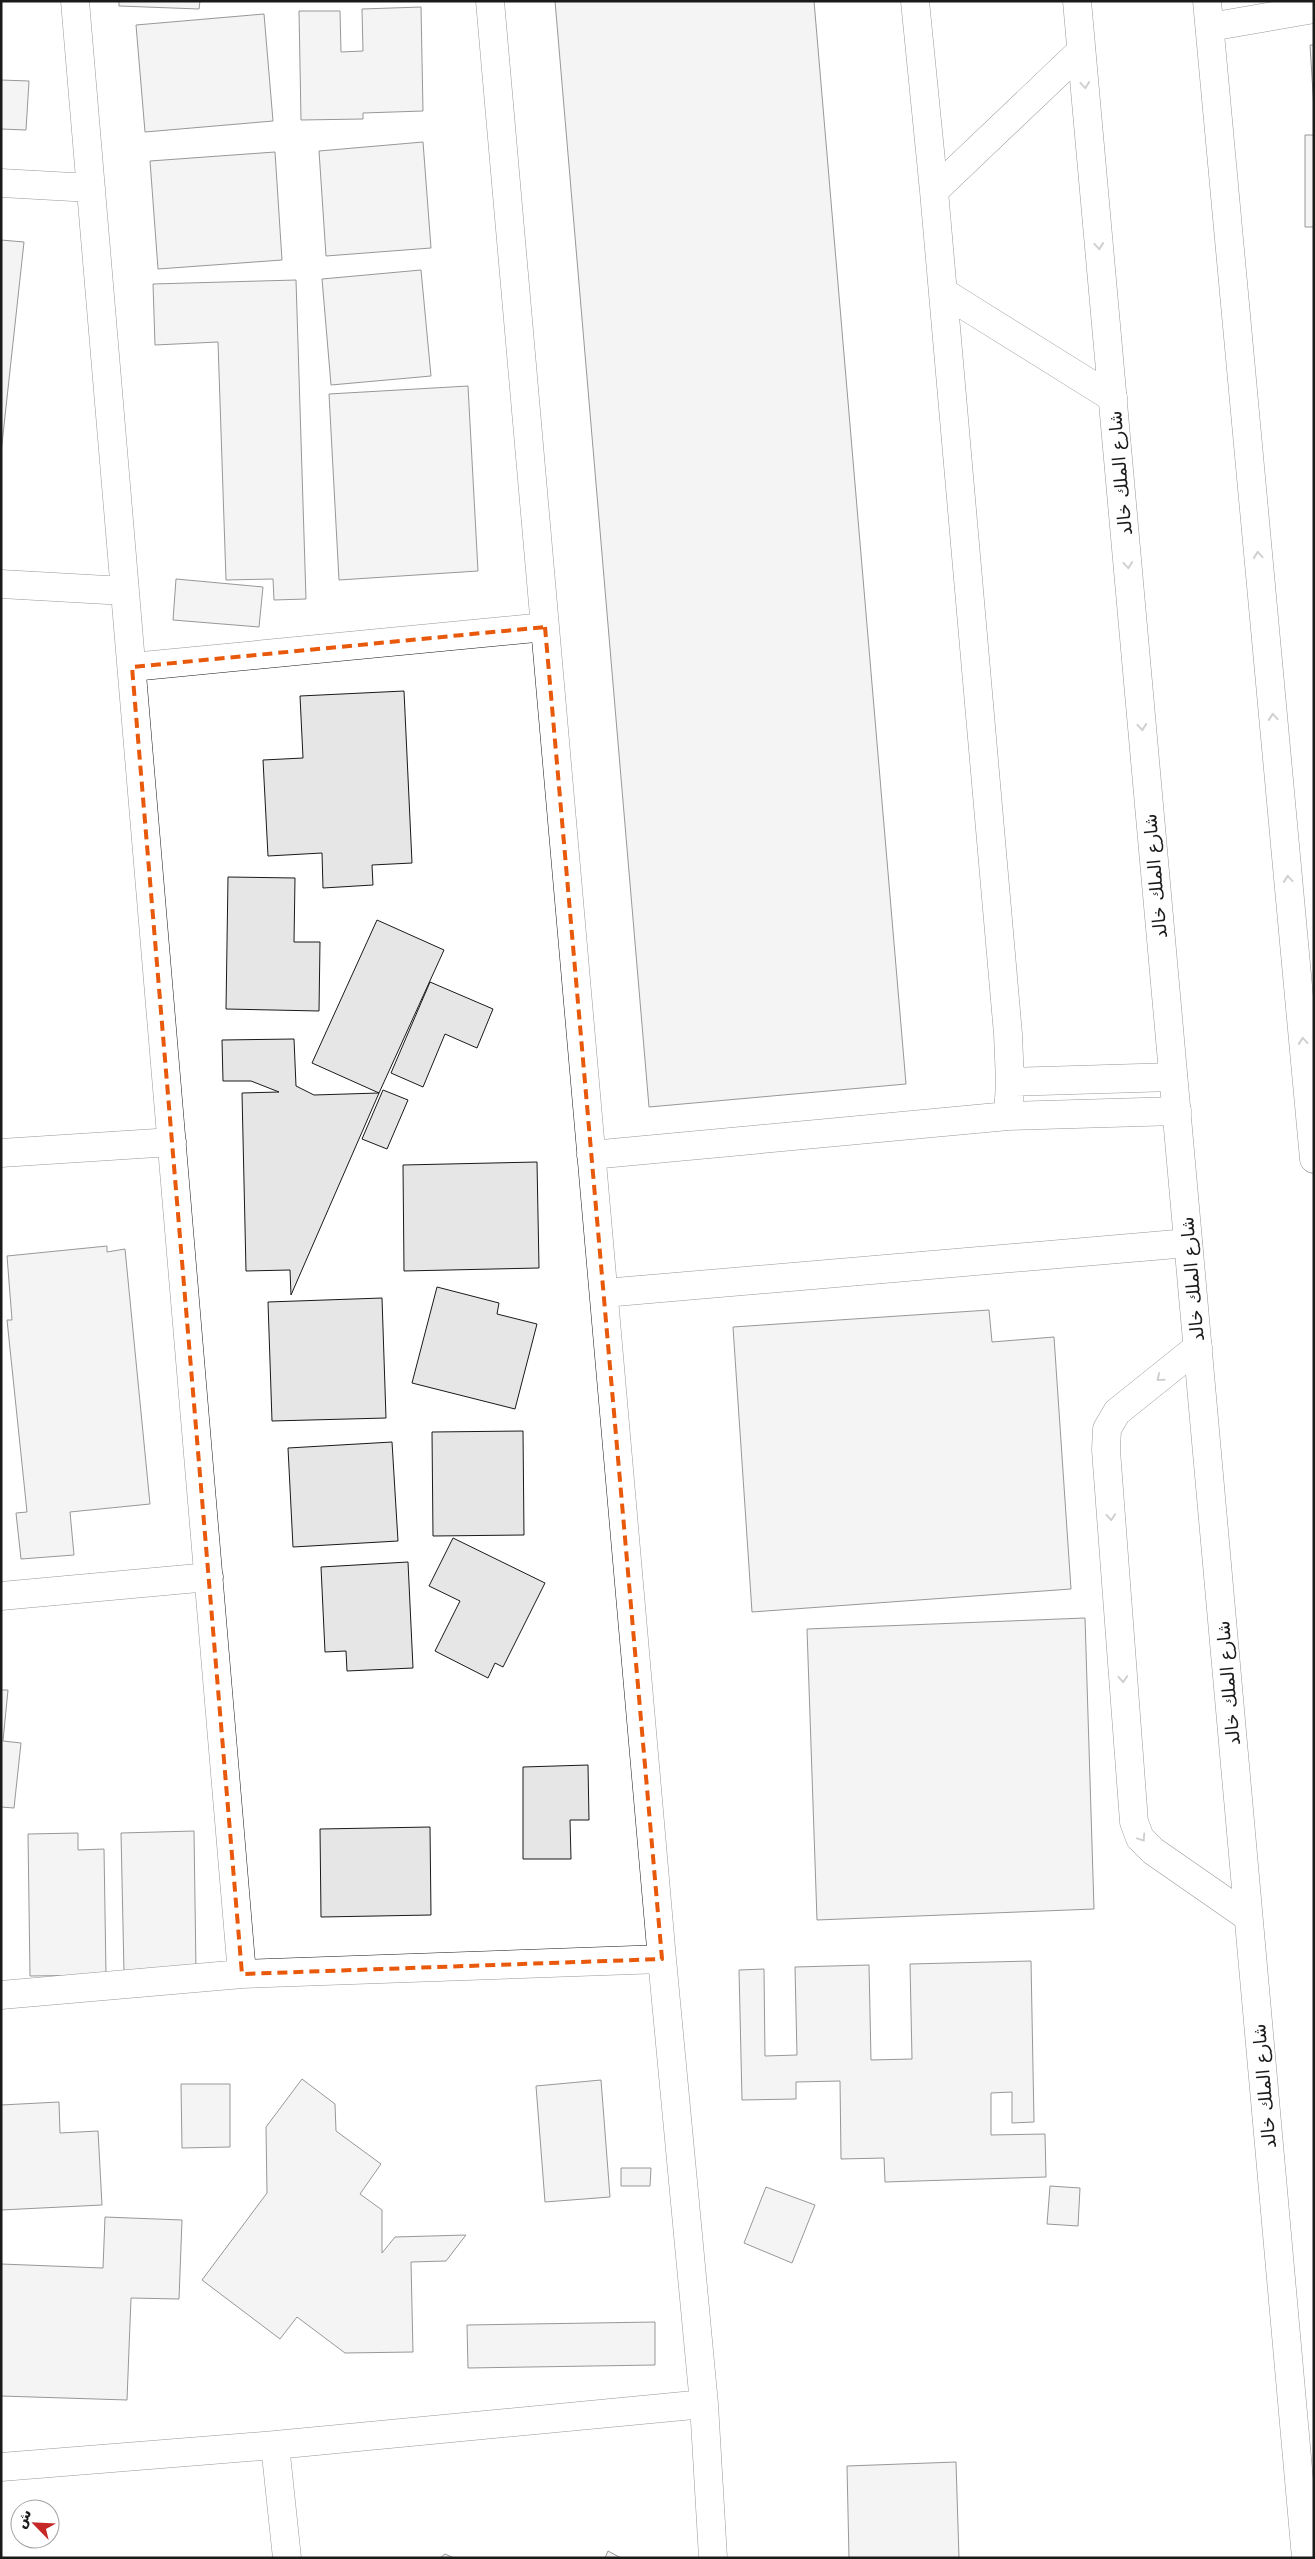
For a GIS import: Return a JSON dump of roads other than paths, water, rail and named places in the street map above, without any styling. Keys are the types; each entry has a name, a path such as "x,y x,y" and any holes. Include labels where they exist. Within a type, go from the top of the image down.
{"street":[{"path":"75,1 242,1974"},
{"path":"490,1 662,1960 704,2404 713,2558"},
{"path":"914,1 934,191 1008,1034 1010,1082 1008,1116"},
{"name":"شارع الملك خالد","path":"1077,1 1306,2558"},
{"path":"1314,9 1209,14 1314,1159"},
{"path":"934,191 1082,51"},
{"path":"1,183 91,188"},
{"path":"943,292 1113,398"},
{"path":"1,584 125,591"},
{"path":"132,667 545,627"},
{"path":"1010,1082 1173,1076"},
{"path":"591,1155 1008,1116 1177,1111"},
{"path":"1,1153 172,1142"},
{"path":"604,1293 1188,1243"},
{"path":"1198,1347 1117,1412 1107,1428 1106,1450 1134,1822 1140,1838 1153,1851 1248,1917"},
{"path":"1,1596 209,1577"},
{"path":"1,1995 242,1974 662,1960"},
{"path":"1,2467 276,2445 704,2404"},
{"path":"276,2445 287,2558"}]}
